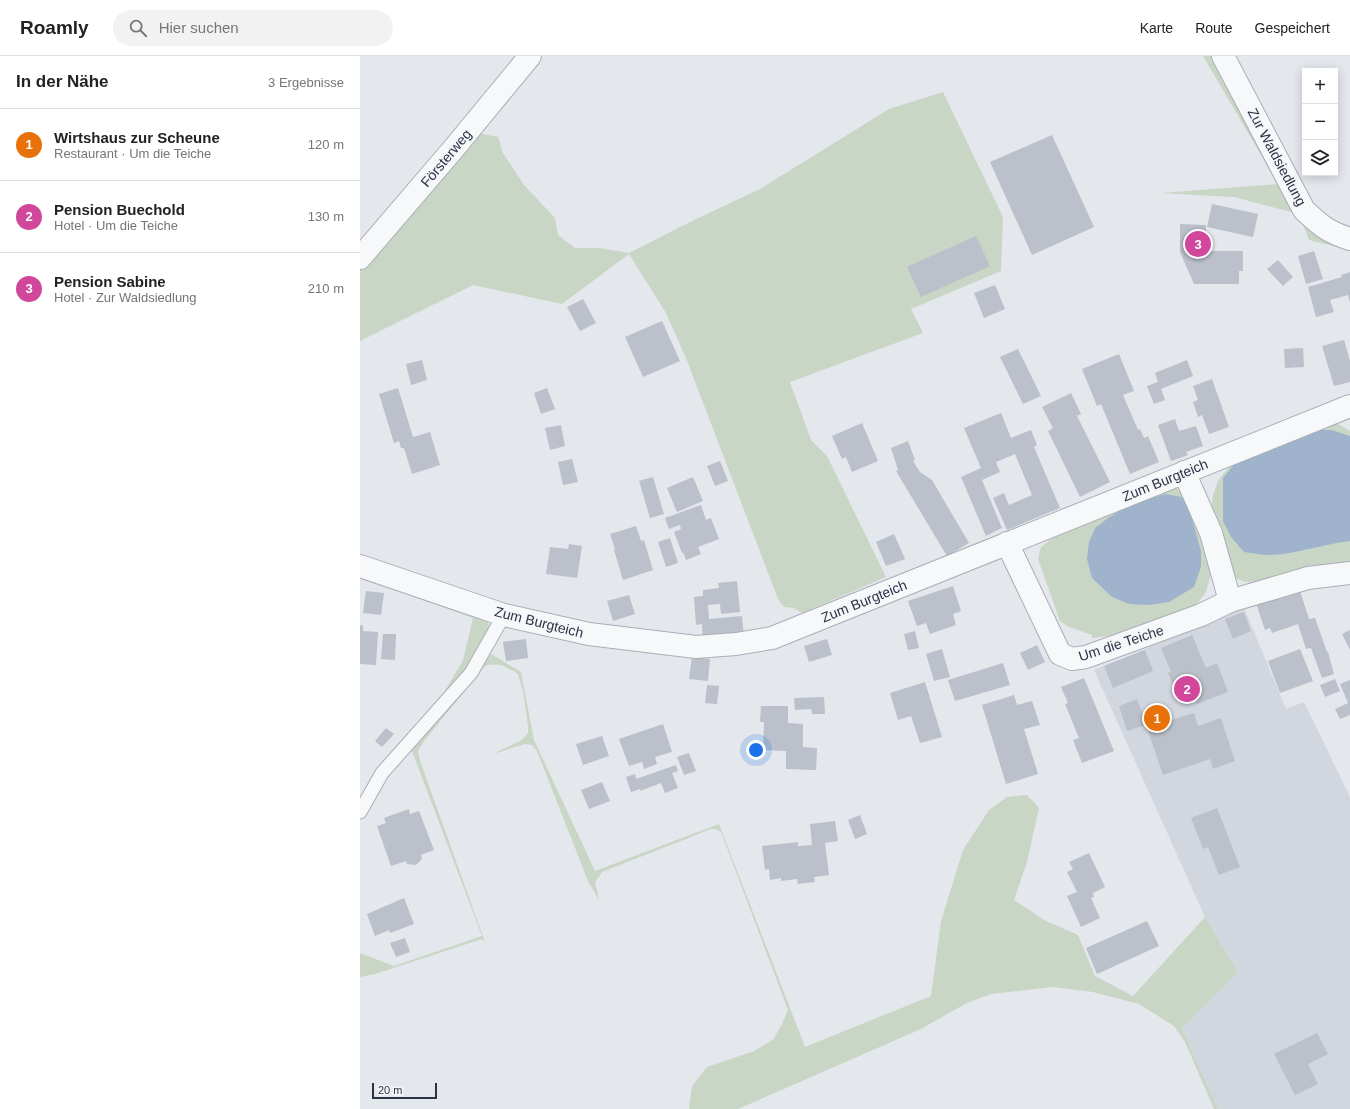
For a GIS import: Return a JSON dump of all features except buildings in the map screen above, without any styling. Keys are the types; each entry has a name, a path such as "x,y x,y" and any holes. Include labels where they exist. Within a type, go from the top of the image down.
{"street":[{"name":"Försterweg","path":"360,258 455,147 530,56"},
{"name":"Zur Waldsiedlung","path":"1223,56 1304,210 1322,227 1350,239"},
{"name":"Zum Burgteich","path":"360,566 504,615 597,635 696,647 736,644 772,638 1184,472 1350,407"},
{"path":"1184,472 1211,533 1230,601"},
{"name":"Um die Teiche","path":"1007,543 1060,654 1072,659 1086,657 1200,615 1230,601 1308,578 1350,573"}],"lane":[{"path":"360,812 382,773 471,674 504,615"}],"shaded area":[{"path":"1244,608 1286,709 1304,702 1350,797 1350,1109 1218,1109 1182,1028 1238,972 1205,917 1094,670"}],"green space":[{"path":"1203,56 1214,56 1278,169 1350,247 1350,250 1309,240 1299,214 1234,197 1161,193 1278,184"},
{"path":"943,92 1003,217 1001,271 911,309 923,333 790,382 811,440 827,456 886,577 802,613 794,608 784,607 778,599 686,358 666,313 629,254 562,304 473,285 360,341 360,263 478,133 498,137 503,153 524,185 555,218 558,235 575,248 599,248 629,253 760,189 889,109"},
{"path":"1338,424 1350,431 1350,436 1332,430 1270,555 1304,551 1331,543 1350,541 1350,562 1262,581 1245,582 1233,577 1210,518 1213,495 1218,481 1227,469 1244,454 1315,425"},
{"path":"1167,485 1183,491 1207,545 1211,574 1206,592 1194,608 1172,617 1115,635 1092,638 1092,635 1069,627 1060,621 1038,559 1041,547 1055,536"},
{"path":"415,595 487,620 489,624 488,634 484,643 443,694 463,660 473,618 414,597"},
{"path":"491,654 521,672 534,740 595,871 719,824 805,1047 931,996 941,921 963,850 989,810 1007,797 1027,795 1039,808 1027,862 1014,900 1046,921 1078,935 1095,976 1133,996 1205,917 1238,972 1182,1028 1218,1109 1214,1109 1185,1042 1174,1026 1139,1004 1093,992 1053,987 991,994 965,1004 921,1029 738,1109 689,1109 692,1086 707,1067 754,1051 773,1040 788,1010 721,832 716,829 711,829 602,872 595,882 599,900 588,881 537,751 532,745 525,744 493,754 522,740 528,733 523,691 518,674 506,667 498,665 485,666 424,741 418,751 420,761 485,942 482,939 375,974 360,977 360,953 394,966 482,936 412,751 406,752 411,749"}],"water":[{"path":"1308,430 1332,430 1350,436 1350,541 1281,554 1268,555 1244,552 1231,537 1223,521 1223,478 1235,463"},
{"path":"1165,494 1182,497 1190,512 1201,551 1201,567 1194,587 1169,602 1149,605 1129,604 1112,597 1092,578 1087,559 1089,542 1095,528 1108,518 1132,504"}],"place":[{"name":"Pension Sabine","path":"1198,244"},
{"name":"Pension Buechold","path":"1187,689"},
{"name":"Wirtshaus zur Scheune","path":"1157,718"}]}
